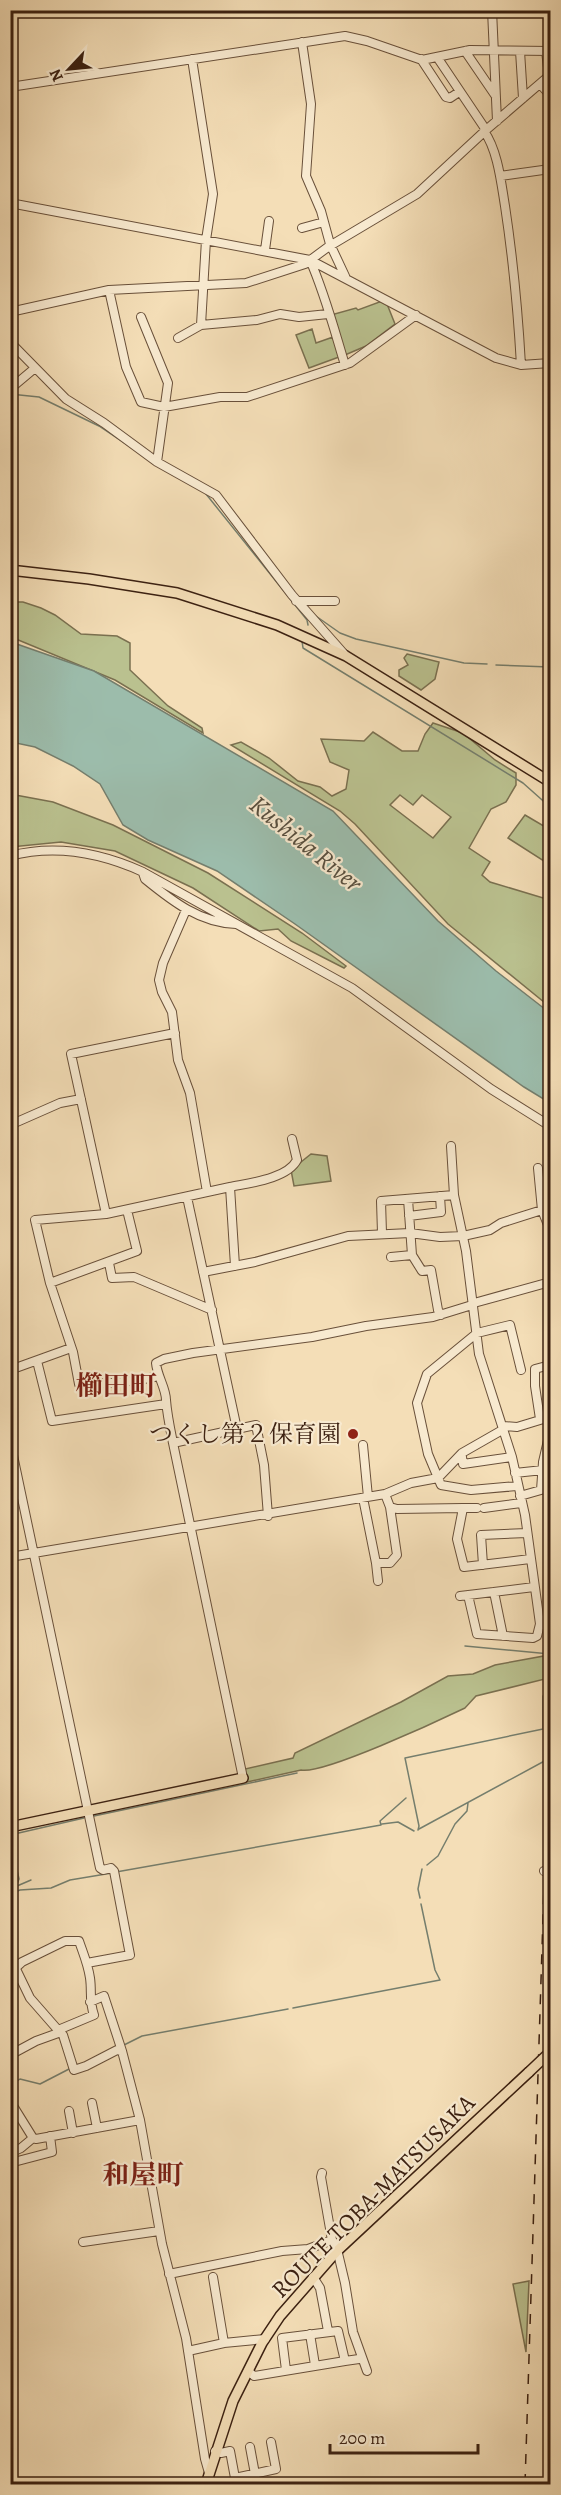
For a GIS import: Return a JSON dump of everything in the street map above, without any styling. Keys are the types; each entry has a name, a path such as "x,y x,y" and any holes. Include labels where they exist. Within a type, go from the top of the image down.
{"main road":[{"path":"10,570 89,579 177,593 277,625 345,656 550,782"},
{"path":"10,1827 243,1778"},
{"name":"ROUTE TOBA-MATSUSAKA","path":"206,2484 232,2401 280,2316 338,2251 549,2052"}],"street":[{"path":"492,10 497,121"},
{"path":"10,87 350,36 422,59 465,51 548,51 550,75 485,130 417,194 305,264 258,280 202,286 134,287 109,290 10,312"},
{"path":"302,42 310,84 311,104 306,176 345,276"},
{"path":"465,51 496,96"},
{"path":"520,51 523,98"},
{"path":"437,57 485,130 500,176 518,296 521,365"},
{"path":"192,58 213,194 206,240 201,325"},
{"path":"422,59 446,97 450,98 459,92"},
{"path":"540,84 550,95"},
{"path":"500,176 550,169"},
{"path":"10,203 310,260 345,276 489,355 521,365 550,363"},
{"path":"265,250 269,221"},
{"path":"302,228 324,222"},
{"path":"310,260 327,301 328,314 345,366"},
{"path":"109,290 126,367 141,402 164,407 220,397 247,397 345,366 416,315"},
{"path":"178,338 201,325 257,320 280,314 299,317 328,314"},
{"path":"141,317 167,379 157,462"},
{"path":"10,342 66,399 104,423 157,462 216,495 296,601 345,656"},
{"path":"10,389 35,368"},
{"path":"296,601 335,601"},
{"path":"10,856 42,850 69,850 106,858 143,872 352,988 491,1089 550,1126"},
{"path":"143,872 145,879 186,910 225,924 238,924"},
{"path":"186,910 163,963 159,980 172,1012 178,1060 190,1093 207,1192"},
{"path":"106,1214 71,1054 175,1033"},
{"path":"10,1125 60,1103 81,1099"},
{"path":"158,1376 133,1382 117,1381 81,1385 77,1381 71,1348 50,1283 35,1220 106,1214 273,1178 294,1165 297,1160 292,1139"},
{"path":"451,1146 454,1194 463,1236 479,1354 512,1457 527,1533 540,1624 537,1636 533,1638 477,1634 464,1596 534,1587"},
{"path":"538,1168 542,1210 550,1230"},
{"path":"230,1187 235,1266"},
{"path":"382,1233 381,1201 454,1194"},
{"path":"409,1216 441,1212 440,1196"},
{"path":"187,1197 237,1429"},
{"path":"408,1199 412,1255 422,1270 431,1270 438,1310 441,1315"},
{"path":"50,1283 138,1251 127,1210"},
{"path":"203,1272 235,1266 338,1238 382,1233 410,1233 440,1237 463,1236 489,1230 501,1223 542,1210"},
{"path":"391,1257 412,1255"},
{"path":"109,1263 112,1278 134,1277 212,1310"},
{"path":"243,1778 173,1443 166,1398 156,1363 164,1359 441,1315 550,1282"},
{"path":"517,1486 471,1490 443,1486 437,1478 426,1445 417,1403 427,1374 477,1333 510,1325 521,1370"},
{"path":"10,1370 71,1348"},
{"path":"37,1360 52,1421 166,1404"},
{"path":"540,1419 535,1386 536,1368 550,1365"},
{"path":"10,1557 386,1494 411,1483 437,1478 462,1453 503,1427 517,1427 550,1417"},
{"path":"173,1443 256,1425 264,1465 268,1515"},
{"path":"390,1507 417,1510 480,1508 520,1499 541,1490 550,1431"},
{"path":"10,1441 100,1868 103,1870 111,1868 114,1873 130,1955 87,1963"},
{"path":"363,1445 366,1498 378,1581"},
{"path":"462,1457 463,1464 512,1457"},
{"path":"515,1473 543,1470"},
{"path":"376,1563 389,1563 397,1554 386,1494"},
{"path":"463,1508 457,1539 464,1567 530,1559"},
{"path":"483,1565 481,1535 527,1533"},
{"path":"494,1592 502,1636"},
{"path":"10,2055 36,2041 59,2031 94,2015 90,2002 87,1963 79,1941 65,1941 13,1970 30,1998 59,2031 74,2067 86,2066 117,2050 122,2051"},
{"path":"90,2002 104,1996 122,2051 140,2120 159,2231 188,2351 209,2473"},
{"path":"10,2101 33,2138"},
{"path":"92,2103 97,2128"},
{"path":"69,2111 73,2133"},
{"path":"10,2153 33,2138 140,2120"},
{"path":"10,2163 52,2152 50,2136"},
{"path":"322,2173 332,2240 338,2251 353,2332 367,2371"},
{"path":"83,2242 159,2231"},
{"path":"169,2274 282,2251 308,2248 332,2240"},
{"path":"213,2277 224,2343"},
{"path":"313,2277 320,2288 328,2331"},
{"path":"286,2370 282,2338 338,2331 345,2361"},
{"path":"310,2334 315,2366"},
{"path":"188,2351 224,2343 265,2339"},
{"path":"248,2371 254,2376 359,2359"},
{"path":"216,2451 221,2453 230,2451 235,2478 276,2469 271,2442"},
{"path":"250,2447 255,2474"}],"green space":[{"path":"382,301 387,304 395,324 366,346 345,355 331,315 356,308 358,310"},
{"path":"312,329 316,343 333,337 339,357 309,368 296,335"},
{"path":"11,602 23,602 41,608 81,634 117,636 130,643 130,670 168,706 202,728 203,733 115,680 11,637"},
{"path":"407,654 439,662 435,679 421,690 399,676 399,670 408,665 404,658"},
{"path":"433,723 463,733 495,760 516,773 516,785 506,802 491,809 469,848 490,862 482,875 490,882 550,900 550,1007 448,924 355,824 340,811 231,745 241,742 269,758 298,781 320,787 332,796 346,789 349,770 330,762 321,739 364,741 373,732 402,751 418,751 425,734","holes":["400,795 413,805 422,795 451,817 433,838 390,805"]},
{"path":"10,794 53,802 113,825 208,873 302,933 346,966 344,968 291,941 278,929 259,931 193,888 115,851 61,842 11,847"},
{"path":"525,815 547,828 550,824 550,865 508,838"},
{"path":"311,1154 327,1156 331,1181 294,1186 291,1170"},
{"path":"544,1656 545,1679 476,1696 465,1708 451,1715 381,1746 332,1764 247,1782 245,1769 293,1758 295,1753 401,1702 448,1676 473,1674 495,1665"},
{"path":"529,2281 526,2352 513,2284"}],"water":[{"name":"Kushida River","path":"11,642 94,671 333,811 438,921 496,971 550,1013 550,1103 217,871 148,840 123,825 100,784 73,766 35,747 11,742"}],"waterway":[{"path":"10,394 39,397 99,426 166,471"},
{"path":"206,494 307,620 308,625"},
{"path":"313,614 340,633 356,639 464,663 487,664"},
{"path":"302,641 303,648 523,783 550,807"},
{"path":"496,665 550,667"},
{"path":"465,1646 550,1654"},
{"path":"418,1830 405,1758 543,1729 543,1696 548,1694"},
{"path":"419,1829 550,1758"},
{"path":"94,1816 297,1773"},
{"path":"116,1872 381,1825 380,1821 406,1798"},
{"path":"427,1865 438,1856 455,1824 467,1811 468,1803"},
{"path":"10,1835 84,1818"},
{"path":"382,1824 398,1822 414,1831"},
{"path":"10,1839 19,1879 16,1887"},
{"path":"420,1898 418,1889 422,1869"},
{"path":"10,1894 20,1890 51,1888 70,1880 112,1873"},
{"path":"10,1889 31,1880"},
{"path":"293,2008 440,1980 435,1970 421,1904"},
{"path":"124,2045 142,2036 288,2009"},
{"path":"10,2086 20,2079 40,2084 71,2068"}],"railway":[{"path":"525,2484 550,1697"}],"place":[{"name":"つくし第２保育園","path":"353,1434"}],"district":[{"name":"櫛田町","path":"116,1386"},
{"name":"和屋町","path":"143,2175"}]}
